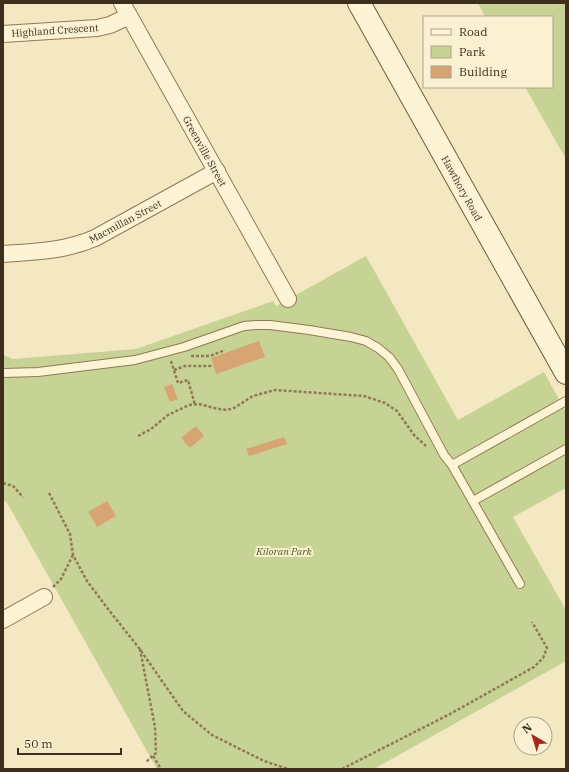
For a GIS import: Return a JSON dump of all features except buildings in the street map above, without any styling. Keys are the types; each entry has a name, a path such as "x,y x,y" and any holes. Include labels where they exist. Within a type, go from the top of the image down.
{"main road":[{"name":"Hawthory Road","path":"359,3 566,373"}],"street":[{"name":"Highland Crescent","path":"3,34 98,28 110,25 126,10"},
{"name":"Greenville Street","path":"126,10 288,299"},
{"name":"Macmillan Street","path":"3,254 51,251 81,244 95,238 217,171"},
{"path":"3,620 47,590"}],"lane":[{"path":"3,373 38,372 135,360 184,347 244,326 270,324 351,336 366,341 389,357 398,369 444,455 452,465 520,584"},
{"path":"452,465 566,401"},
{"path":"473,501 566,449"}],"path":[{"path":"190,356 210,356 225,350"},
{"path":"171,360 178,383 188,380 195,405"},
{"path":"174,370 185,366 213,366"},
{"path":"138,436 151,429 168,415 189,405 199,404 227,410 234,408 253,396 275,390 364,396 389,405 402,416 422,443 433,452 444,455"},
{"path":"3,483 13,486 23,497"},
{"path":"49,492 70,534 73,555 87,581 139,648 183,711 212,735 264,761 288,769"},
{"path":"47,590 52,588 61,578 73,555"},
{"path":"342,769 456,711 534,667 543,658 547,648 532,622"},
{"path":"139,648 155,726 156,754 146,762"},
{"path":"153,756 161,769"}],"green space":[{"path":"478,3 566,3 566,159 526,88 553,88 553,16 484,16"},
{"name":"Kiloran Park","path":"366,256 458,420 544,372 566,412 566,488 513,517 566,610 566,661 374,769 157,769 6,501 3,502 3,355 13,359 136,349 273,301 276,306"}]}
